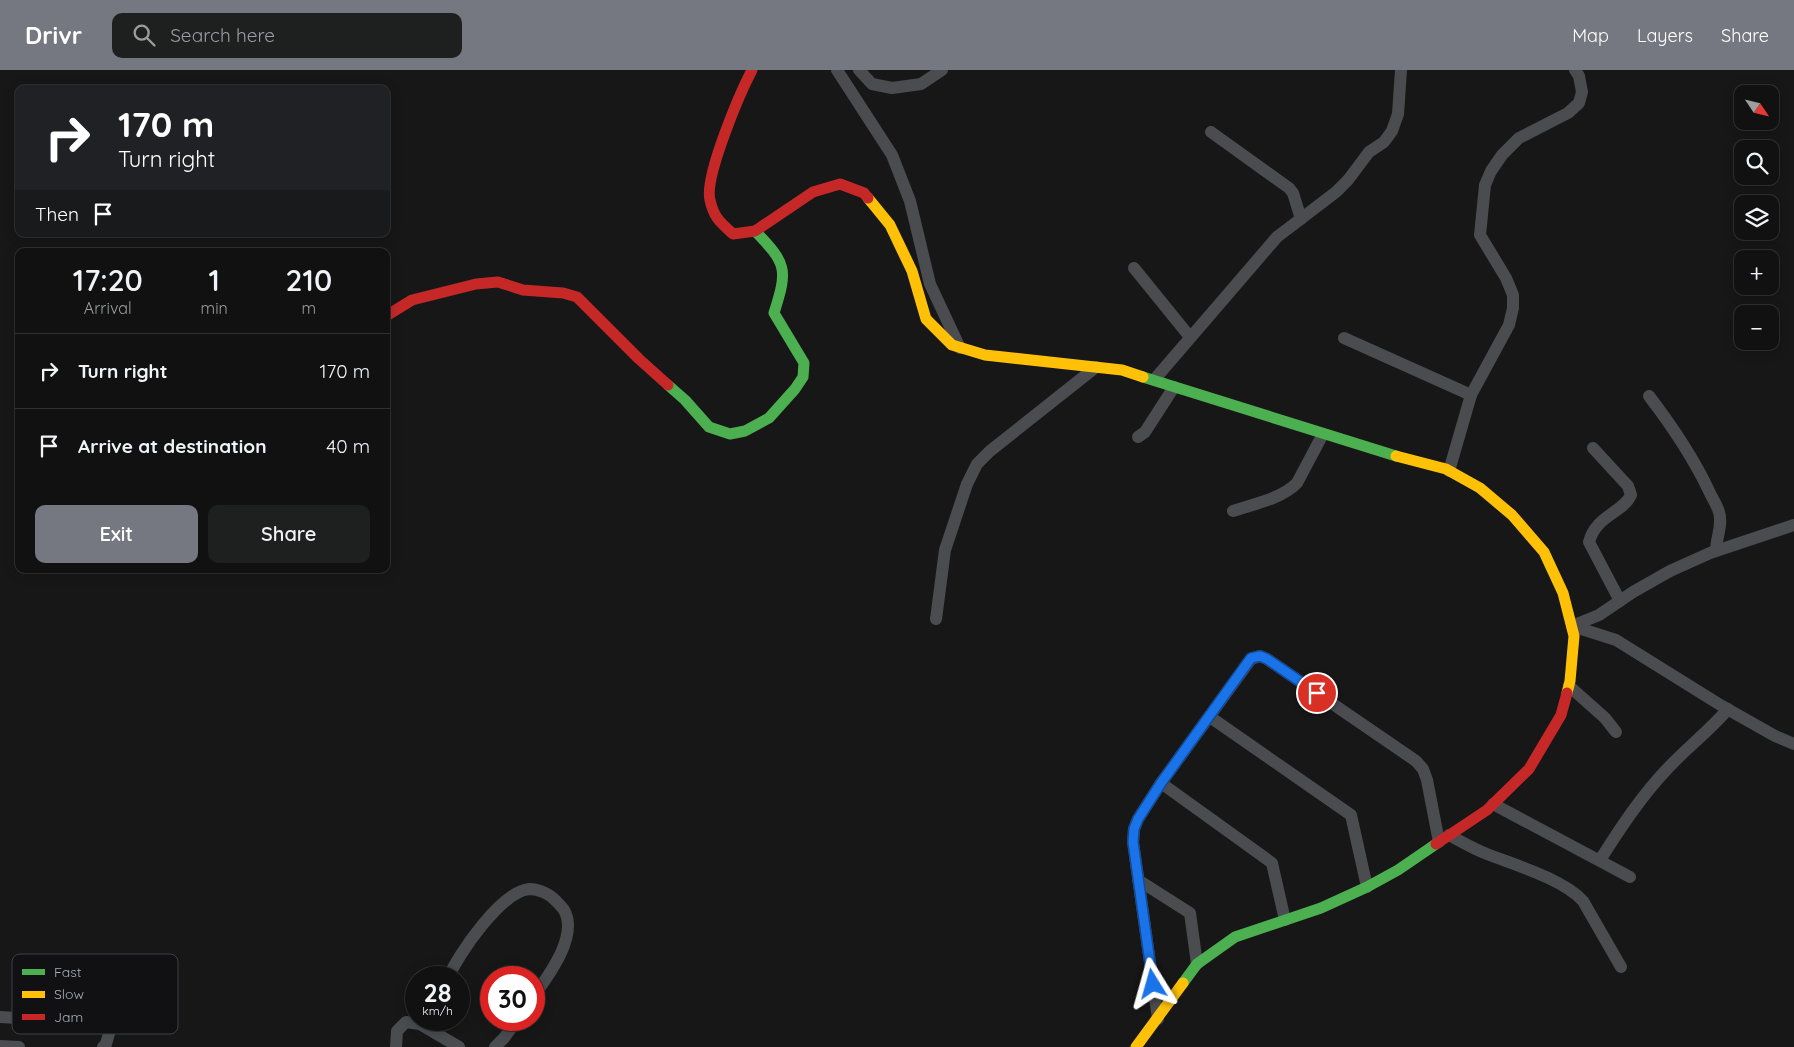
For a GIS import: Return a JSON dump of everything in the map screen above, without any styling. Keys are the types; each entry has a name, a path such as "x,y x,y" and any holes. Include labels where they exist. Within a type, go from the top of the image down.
{"street":[{"path":"752,70 737,100 711,177 709,198 716,218 733,234 755,231 813,192 840,184 864,193 890,225 912,270 926,319 952,346 985,355 1122,370 1381,452 1449,471 1480,488 1512,515 1544,552 1563,593 1574,636 1569,686 1560,715 1529,769 1492,804 1398,870 1367,887 1321,908 1235,937 1196,964 1136,1047"},
{"path":"837,70 892,155 910,200 930,284 960,348"},
{"path":"859,70 872,84 892,88 921,84 942,70"},
{"path":"1154,380 1277,237 1336,192 1348,180 1369,152 1384,142 1392,131 1398,114 1401,70"},
{"path":"1449,471 1471,395 1509,326 1513,308 1513,295 1506,278 1480,234 1486,185 1491,170 1502,154 1519,138 1568,113 1579,103 1582,92 1579,76 1575,70"},
{"path":"1211,132 1289,188 1293,194 1300,219"},
{"path":"390,314 412,300 476,284 498,282 523,290 563,292 577,297 638,359 685,400 709,427 730,434 745,431 768,418 795,389 803,377 804,364 774,313 784,282 783,264 773,249 755,231"},
{"path":"1134,268 1190,338"},
{"path":"1344,338 1471,395"},
{"path":"936,619 945,550 967,484 977,464 990,451 1096,367"},
{"path":"1138,437 1145,432 1174,386"},
{"path":"1649,396 1672,426 1704,479 1720,514 1716,551"},
{"path":"1233,511 1268,500 1292,488 1297,483 1323,434"},
{"path":"1593,448 1628,486 1632,495 1628,501 1607,516 1596,528 1589,542 1620,601"},
{"path":"1572,626 1599,614 1670,571 1716,551 1794,525"},
{"path":"1572,626 1616,640 1728,710 1775,736 1794,744"},
{"path":"1158,1019 1133,842 1134,829 1138,819 1161,783 1251,658 1260,656 1267,659 1416,761 1424,769 1444,839"},
{"path":"1569,686 1605,718 1616,732"},
{"path":"1600,860 1638,802 1670,766 1728,710"},
{"path":"1210,716 1351,815 1367,887"},
{"path":"1161,783 1272,863 1285,920"},
{"path":"1492,804 1630,877"},
{"path":"1444,839 1527,868 1576,894 1583,902 1621,967"},
{"path":"1138,880 1190,913 1196,964"},
{"path":"453,966 474,934 497,909 520,893 530,889 550,894 565,911 568,930 559,960 545,980"},
{"path":"396,1047 397,1031 405,1023"},
{"path":"441,1031 458,1047"},
{"path":"495,1047 509,1031"},
{"path":"102,1047 106,1044 109,1034"},
{"path":"0,1046 19,1047"}],"traffic: fast":[{"path":"668,385 685,400 709,427 730,434 745,431 769,418 795,389 803,377 804,363 774,313 783,276 782,268 779,260 766,242 755,231"},
{"path":"1143,377 1396,456"},
{"path":"1183,983 1197,964 1235,937 1321,908 1367,887 1398,870 1436,844"}],"traffic: slow":[{"path":"868,198 890,225 912,271 926,319 952,345 985,355 1122,370 1143,377"},
{"path":"1396,456 1446,469 1480,488 1512,515 1544,552 1563,593 1574,636 1570,681 1567,693"},
{"path":"1136,1047 1183,983"}],"traffic: jam":[{"path":"752,70 724,135 712,173 710,200 713,211 721,223 733,234 755,231 813,192 840,184 864,193 868,198"},
{"path":"390,314 412,300 476,284 498,282 523,290 563,293 577,297 668,385"},
{"path":"1436,844 1487,810 1529,769 1561,715 1567,693"}],"route":[{"path":"1153,984 1133,842 1134,829 1138,819 1161,783 1251,658 1260,656 1267,659 1317,693"}]}
